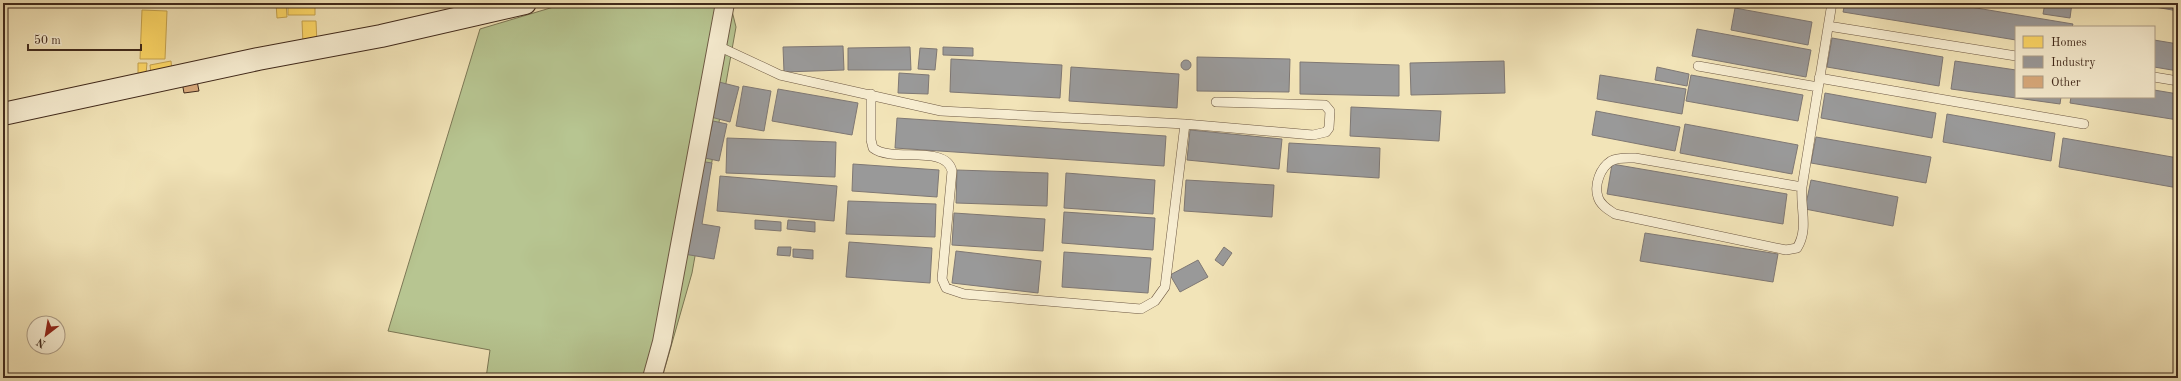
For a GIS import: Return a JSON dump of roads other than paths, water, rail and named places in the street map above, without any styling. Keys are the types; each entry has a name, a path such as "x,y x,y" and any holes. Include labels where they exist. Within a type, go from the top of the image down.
{"street":[{"path":"3,114 258,59 381,36 525,3"},
{"path":"652,378 662,342 725,3"}],"lane":[{"path":"1802,187 1635,158 1623,158 1610,161 1601,171 1597,182 1598,197 1605,208 1615,214 1786,250 1796,248 1803,238 1804,229 1800,201 1832,3"},
{"path":"1828,26 2015,56"},
{"path":"718,46 780,75 871,94 941,111 1185,124 1313,135 1326,132 1329,128 1330,111 1325,105 1216,102"},
{"path":"1698,66 1819,82 2084,124"},
{"path":"2155,77 2178,81"},
{"path":"871,94 871,140 873,148 890,154 938,157 946,159 950,164 952,171 942,279 946,288 964,294 1141,309 1155,301 1166,287 1185,124"}]}
